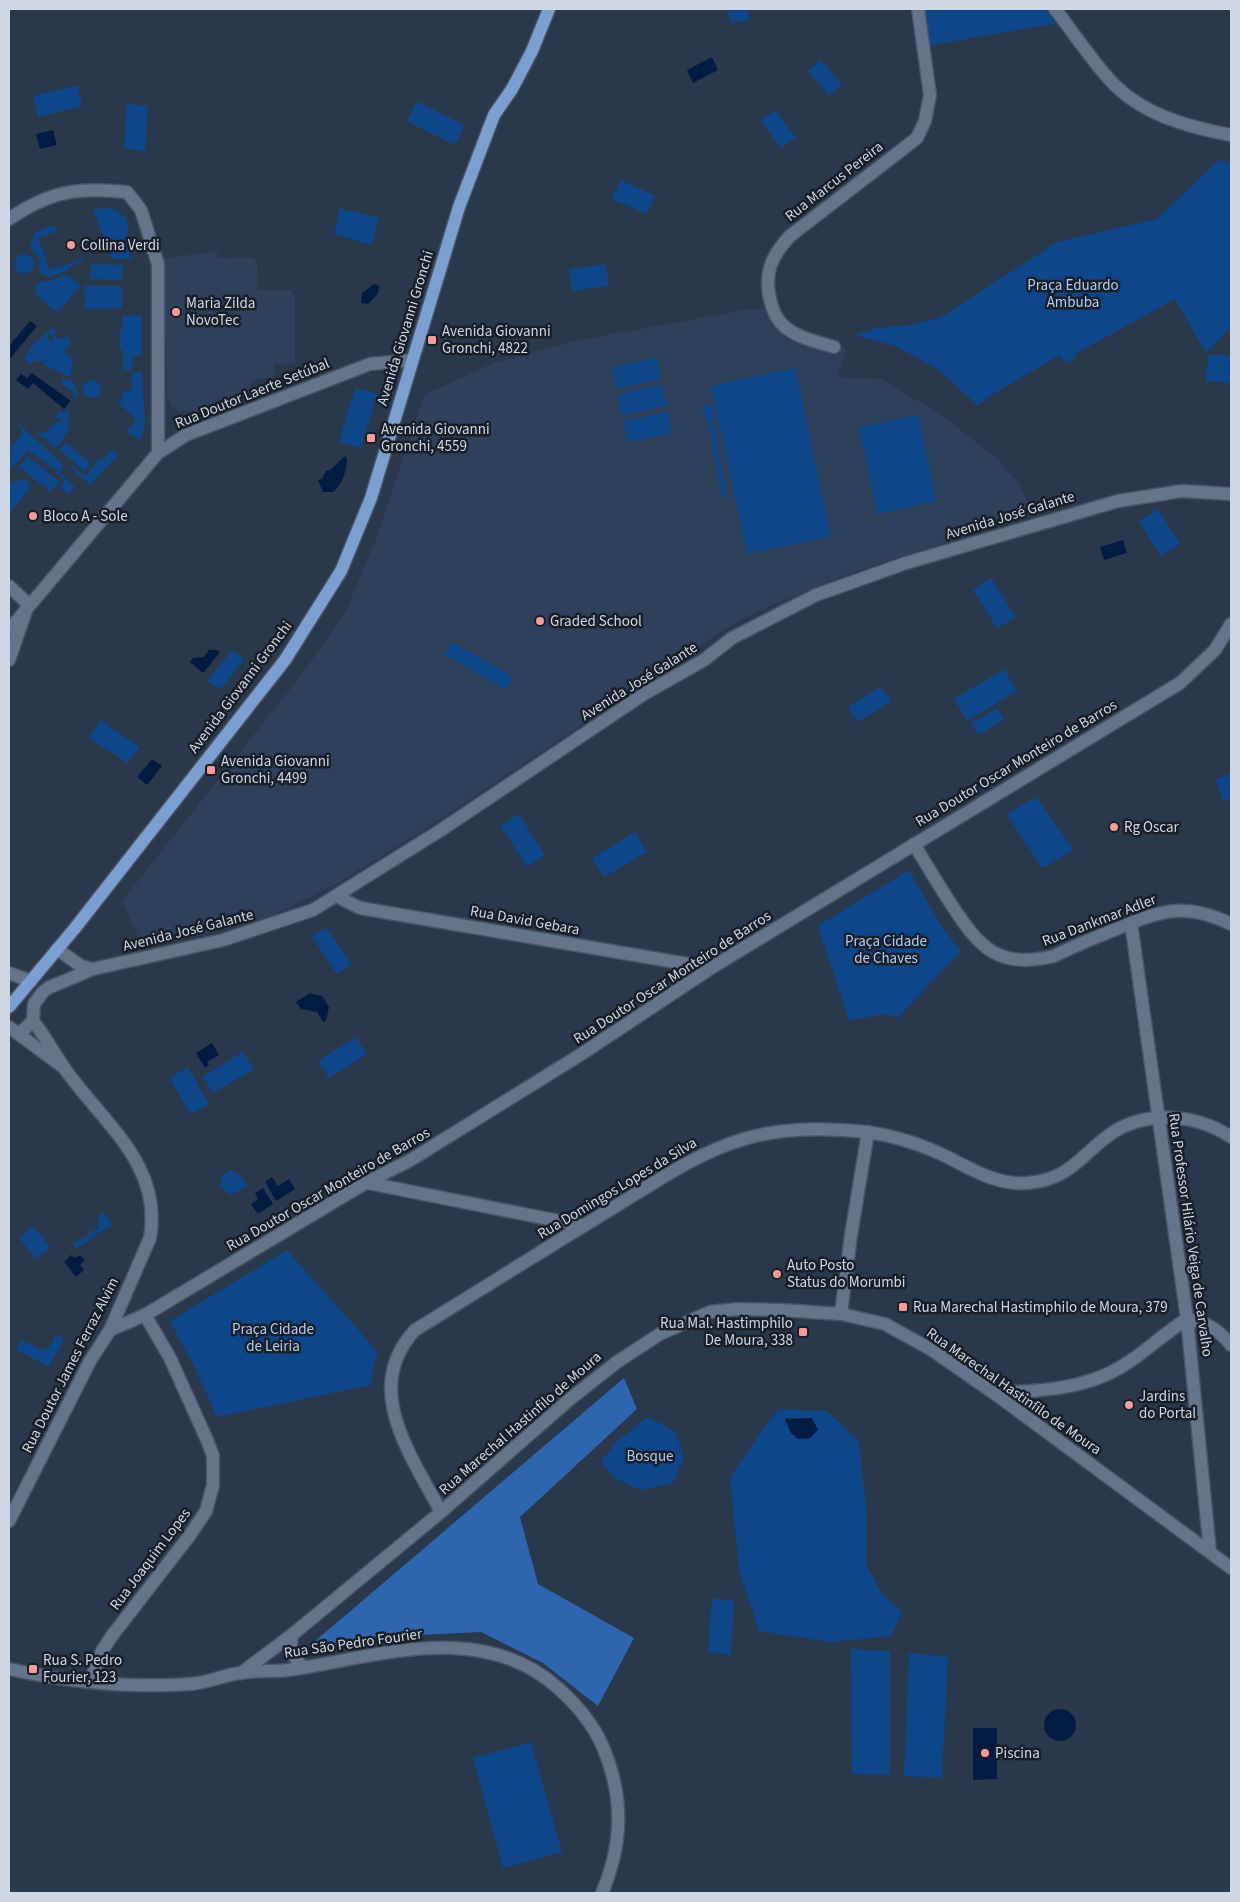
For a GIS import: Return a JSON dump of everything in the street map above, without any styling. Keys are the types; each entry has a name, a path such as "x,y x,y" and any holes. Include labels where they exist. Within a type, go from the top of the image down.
{"main road":[{"name":"Avenida Giovanni Gronchi","path":"9,1007 285,660 341,571 371,498 412,360 476,160 494,115 512,89 532,51 549,9"}],"street":[{"name":"Rua Marcus Pereira","path":"834,347 809,340 784,326 773,308 767,284 768,273 774,256 790,236 917,138 925,121 930,95 918,9"},
{"path":"1055,9 1110,80 1144,108 1186,126 1231,136"},
{"path":"9,219 57,194 94,188 127,192 141,210 158,264 158,453"},
{"name":"Rua Doutor Laerte Setúbal","path":"9,630 158,453 186,436 370,364 412,360"},
{"name":"Avenida José Galante","path":"33,1021 34,1004 42,993 48,988 93,969 224,940 298,916 336,896 441,830 644,694 704,660 732,638 816,595 906,563 1118,500 1182,492 1231,494"},
{"path":"9,586 20,595 27,608 9,660"},
{"name":"Rua Doutor Oscar Monteiro de Barros","path":"110,1330 145,1316 367,1182 409,1161 580,1055 711,968 1180,683 1215,650 1231,624"},
{"name":"Rua Dankmar Adler","path":"914,844 976,941 1004,957 1020,960 1037,960 1054,956 1131,922 1155,913 1174,910 1207,914 1231,924"},
{"name":"Rua David Gebara","path":"336,896 360,908 711,968"},
{"name":"Rua Professor Hilário Veiga de Carvalho","path":"1131,922 1187,1319 1210,1552"},
{"path":"57,949 82,966 93,969"},
{"path":"9,973 30,981"},
{"path":"14,1030 33,1021"},
{"name":"Rua Doutor James Ferraz Alvim","path":"9,1521 90,1361 110,1330 150,1238 152,1206 141,1168 65,1069 33,1021"},
{"name":"Rua Doutor James Ferraz Alvim","path":"14,1030 65,1069"},
{"name":"Rua Domingos Lopes da Silva","path":"441,1512 403,1438 392,1406 391,1376 399,1349 415,1330 692,1160 744,1139 800,1129 868,1132 923,1147 988,1178 1008,1183 1028,1183 1066,1173 1115,1131 1127,1125 1158,1117 1182,1118 1208,1125 1231,1137"},
{"path":"841,1314 851,1235 868,1132"},
{"path":"367,1182 584,1226"},
{"name":"Rua Marechal Hastinfilo de Moura","path":"241,1673 293,1634 441,1512 570,1399 617,1362 660,1334 710,1312 737,1309 841,1314 885,1324 932,1350 994,1393 1231,1568"},
{"name":"Rua Joaquim Lopes","path":"90,1681 102,1651 206,1511 213,1485 213,1456 207,1440 170,1358 145,1316"},
{"path":"994,1393 1080,1385 1104,1377 1123,1366 1187,1319 1202,1321 1214,1327 1231,1344"},
{"path":"293,1634 291,1641 293,1653 303,1667"},
{"name":"Rua São Pedro Fourier","path":"9,1669 35,1675 90,1681 146,1685 192,1684 241,1673 303,1667 369,1654 456,1647 505,1656 549,1680 570,1699 597,1732 616,1782 619,1815 617,1840 609,1878 602,1893"}],"shaded area":[{"path":"712,57 718,70 693,83 687,70"},
{"path":"53,130 57,145 40,149 36,134"},
{"path":"217,252 218,258 251,257 257,260 258,290 291,290 295,298 295,363 275,364 274,377 254,379 245,394 201,411 180,412 171,406 167,396 166,337 165,329 161,326 162,258"},
{"path":"374,284 379,286 378,294 368,304 361,303 362,293"},
{"name":"Graded School","path":"773,308 792,332 846,349 838,377 881,379 943,416 996,458 1019,483 1033,514 857,571 774,604 725,629 427,828 338,883 263,920 196,937 148,942 139,938 122,901 302,674 345,613 376,539 424,395 493,363 580,340 750,309"},
{"path":"30,321 37,326 9,360 9,346"},
{"path":"32,373 71,401 64,409 33,383 28,389 16,380 21,374 27,378"},
{"path":"345,456 347,459 346,469 339,485 333,492 323,492 318,480 322,479 326,471 330,470"},
{"path":"1123,540 1127,553 1104,560 1100,547"},
{"path":"209,650 220,652 203,673 190,662 193,658 204,657"},
{"path":"152,759 162,766 147,785 137,777"},
{"path":"310,993 322,996 329,1007 326,1021 323,1022 317,1012 301,1009 296,1002"},
{"path":"212,1043 219,1055 207,1062 209,1065 205,1068 196,1053"},
{"path":"272,1177 278,1186 289,1179 295,1189 276,1201 265,1182"},
{"path":"263,1188 273,1204 258,1214 251,1204 258,1199 255,1193"},
{"path":"71,1255 75,1258 80,1255 85,1260 80,1265 84,1270 76,1277 64,1262"},
{"path":"624,1378 637,1409 520,1517 538,1584 634,1638 598,1706 543,1663 481,1632 378,1637 307,1648"},
{"path":"812,1418 818,1430 810,1438 798,1439 791,1433 785,1419"},
{"path":"1060,1709 1066,1710 1071,1714 1075,1719 1075,1731 1071,1736 1066,1740 1060,1741 1054,1740 1049,1736 1045,1731 1044,1725 1045,1719 1049,1714 1054,1710"},
{"name":"Piscina","path":"973,1728 997,1728 997,1779 973,1780"}],"green space":[{"path":"727,9 748,9 750,20 730,23"},
{"path":"921,9 1052,9 1064,22 927,46"},
{"path":"821,60 842,84 829,96 808,71"},
{"path":"78,85 82,106 38,117 33,96"},
{"path":"417,101 465,125 455,145 407,121"},
{"path":"127,104 148,106 145,151 124,149"},
{"path":"775,110 796,138 781,148 761,121"},
{"name":"Praça Eduardo Ambuba","path":"1219,160 1231,163 1231,327 1206,353 1175,299 1075,354 1076,358 1066,364 1060,355 988,397 978,406 939,370 895,346 855,335 877,328 912,325 941,317 1057,242 1157,219"},
{"path":"620,180 655,195 647,214 612,199"},
{"path":"102,208 114,209 127,219 131,259 112,259 93,210"},
{"path":"340,208 379,218 372,245 334,234"},
{"path":"55,226 58,231 38,238 50,270 83,259 84,261 71,266 67,271 48,277 40,273 39,259 30,247 35,232"},
{"path":"20,254 28,254 34,260 34,268 28,274 20,274 14,268 14,260"},
{"path":"91,264 123,265 122,280 90,279"},
{"path":"606,264 609,286 572,291 569,269"},
{"path":"66,275 79,283 80,286 57,313 37,296 35,286 41,281"},
{"path":"84,286 122,286 122,308 85,309"},
{"path":"122,315 142,316 142,355 133,356 132,370 123,370 123,350 120,350 119,330 122,330"},
{"path":"51,329 55,329 55,334 48,335 49,341 53,341 53,335 56,335 56,339 69,337 70,346 67,346 65,351 73,359 71,376 63,376 61,372 49,368 42,361 34,361 30,364 24,359 32,346"},
{"path":"1208,355 1231,355 1231,383 1206,381"},
{"path":"657,358 661,379 617,388 612,367"},
{"path":"795,368 831,536 747,554 711,386"},
{"path":"131,372 142,372 145,424 140,440 126,431 137,419 119,404 124,391 132,390"},
{"path":"61,379 71,379 78,395 69,409 67,432 53,452 54,446 38,434 48,431 54,422 62,422 61,419 55,418 59,412 65,412 74,400 74,392 63,385"},
{"path":"88,380 96,380 101,385 99,396 88,398 83,393 83,385"},
{"path":"662,385 667,406 622,415 618,394"},
{"path":"355,388 377,394 361,448 339,442"},
{"path":"712,404 715,419 713,420 727,496 722,497 708,421 706,421 702,406"},
{"path":"668,412 672,433 628,442 623,421"},
{"path":"918,415 937,501 877,514 859,427"},
{"path":"17,422 64,466 59,472 75,487 69,494 60,487 65,481 57,474 56,469 49,467 49,465 28,450 14,466 9,468 10,451 22,432"},
{"path":"66,442 91,463 84,471 60,450"},
{"path":"113,450 119,454 90,485 71,468 72,466 85,476 98,460 105,458 108,451"},
{"path":"28,456 59,482 51,492 19,467"},
{"path":"22,479 28,481 30,488 9,514 9,480 14,482"},
{"path":"1158,509 1180,544 1161,556 1139,521"},
{"path":"991,578 1016,617 997,628 973,590"},
{"path":"453,642 513,677 506,690 445,655"},
{"path":"232,650 244,659 221,689 207,681"},
{"path":"1004,669 1017,691 967,721 954,699"},
{"path":"881,686 891,701 858,722 848,707"},
{"path":"997,708 1004,720 978,735 971,723"},
{"path":"100,720 140,747 127,763 89,738"},
{"path":"1231,773 1231,798 1223,801 1216,779"},
{"path":"1036,797 1074,850 1042,868 1006,814"},
{"path":"519,814 545,855 527,867 501,826"},
{"path":"635,832 647,852 604,877 592,858"},
{"name":"Praça Cidade de Chaves","path":"909,870 943,929 961,951 898,1018 888,1014 849,1020 818,926"},
{"path":"326,927 351,964 337,974 312,937"},
{"path":"356,1037 367,1054 329,1078 318,1061"},
{"path":"243,1052 254,1069 213,1093 203,1076"},
{"path":"188,1067 209,1104 190,1114 170,1078"},
{"path":"232,1170 241,1176 247,1186 231,1195 221,1187 220,1180 223,1174"},
{"path":"104,1213 112,1224 76,1249 73,1244 89,1234 90,1231 98,1229 99,1215"},
{"path":"33,1226 51,1248 36,1259 19,1238"},
{"name":"Praça Cidade de Leiria","path":"287,1250 378,1352 373,1368 371,1385 217,1417 195,1368 170,1321"},
{"path":"56,1335 64,1339 49,1367 16,1349 21,1340 43,1350 50,1346"},
{"path":"779,1409 827,1411 859,1441 866,1507 866,1564 882,1594 902,1612 891,1636 831,1642 759,1631 739,1570 730,1477 767,1423"},
{"name":"Bosque","path":"648,1417 675,1431 684,1457 673,1483 641,1490 614,1478 601,1461 618,1440"},
{"path":"712,1598 734,1601 731,1655 708,1652"},
{"path":"851,1649 890,1651 890,1775 852,1774"},
{"path":"909,1653 948,1657 942,1778 904,1776"},
{"path":"531,1742 562,1852 503,1868 473,1758"}],"place":[{"name":"Collina Verdi","path":"71,245"},
{"name":"Maria Zilda NovoTec","path":"176,312"},
{"name":"Avenida Giovanni Gronchi, 4822","path":"432,340"},
{"name":"Avenida Giovanni Gronchi, 4559","path":"371,438"},
{"name":"Bloco A - Sole","path":"33,516"},
{"name":"Graded School","path":"540,621"},
{"name":"Avenida Giovanni Gronchi, 4499","path":"211,770"},
{"name":"Rg Oscar","path":"1114,827"},
{"name":"Auto Posto Status do Morumbi","path":"777,1274"},
{"name":"Rua Marechal Hastimphilo de Moura, 379","path":"903,1307"},
{"name":"Rua Mal. Hastimphilo De Moura, 338","path":"803,1332"},
{"name":"Jardins do Portal","path":"1129,1405"},
{"name":"Rua S. Pedro Fourier, 123","path":"33,1669"},
{"name":"Piscina","path":"985,1753"}]}
